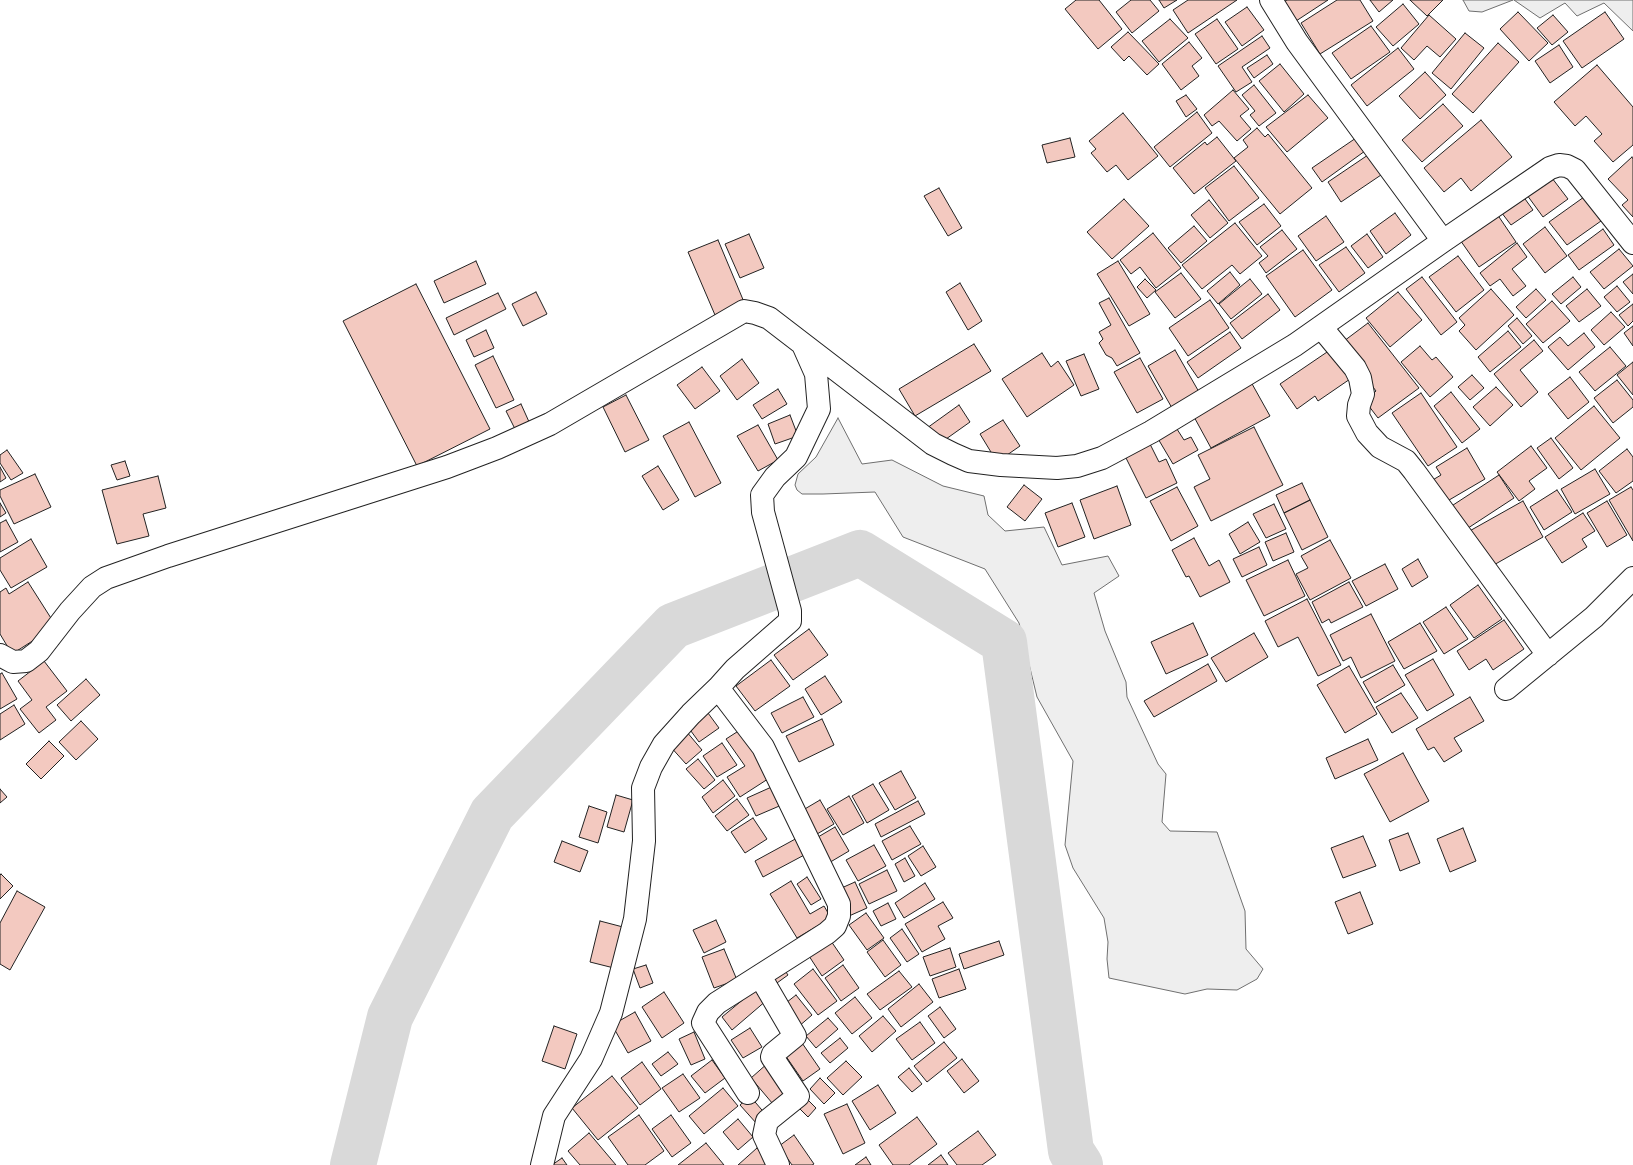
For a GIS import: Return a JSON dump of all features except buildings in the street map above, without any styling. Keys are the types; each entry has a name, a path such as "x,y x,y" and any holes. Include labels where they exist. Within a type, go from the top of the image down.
{"street":[{"path":"1272,0 1297,42 1443,241"},
{"path":"0,655 13,662 26,661 39,651 70,611 92,587 106,578 168,556 447,467 497,448 550,424 744,311 755,312 769,318 927,440 952,454 969,460 1001,465 1057,468 1077,466 1102,458 1151,432 1321,327 1550,168 1559,165 1568,166 1575,170 1633,243"},
{"path":"1321,327 1355,368 1360,378 1363,394 1359,405 1358,416 1367,433 1380,447 1406,461 1414,470 1548,655"},
{"path":"542,1165 554,1116 590,1059 612,1013 635,919 644,841 643,788 651,767 664,744 691,714 735,669 790,621 790,611 763,512 762,495 775,477 796,457 819,409 816,374 803,344"},
{"path":"1506,689 1594,617 1633,578"},
{"path":"718,688 763,747 839,904 839,916 835,926 717,1003 708,1012 703,1022 748,1093"},
{"path":"760,976 795,1036 773,1054 772,1057 798,1096 767,1121 764,1135 778,1165"}],"shaded area":[{"path":"1463,0 1513,0 1482,12 1469,11"},
{"path":"1514,0 1633,0 1633,31 1604,3 1577,16 1565,3 1540,18"},
{"path":"838,418 862,464 892,460 943,486 984,496 988,515 1005,531 1044,527 1062,565 1108,556 1119,576 1094,593 1105,631 1126,682 1127,697 1158,764 1166,774 1162,822 1170,831 1217,832 1245,911 1246,949 1263,969 1257,979 1237,990 1207,989 1185,994 1109,978 1107,959 1108,942 1104,918 1073,868 1065,845 1073,761 1037,697 1019,623 985,569 903,537 875,492 802,494 797,490 795,485 798,474 816,457"}],"waterway":[{"path":"353,1165 390,1017 492,814 673,626 860,553 1004,642 1071,1151 1080,1165"}]}
